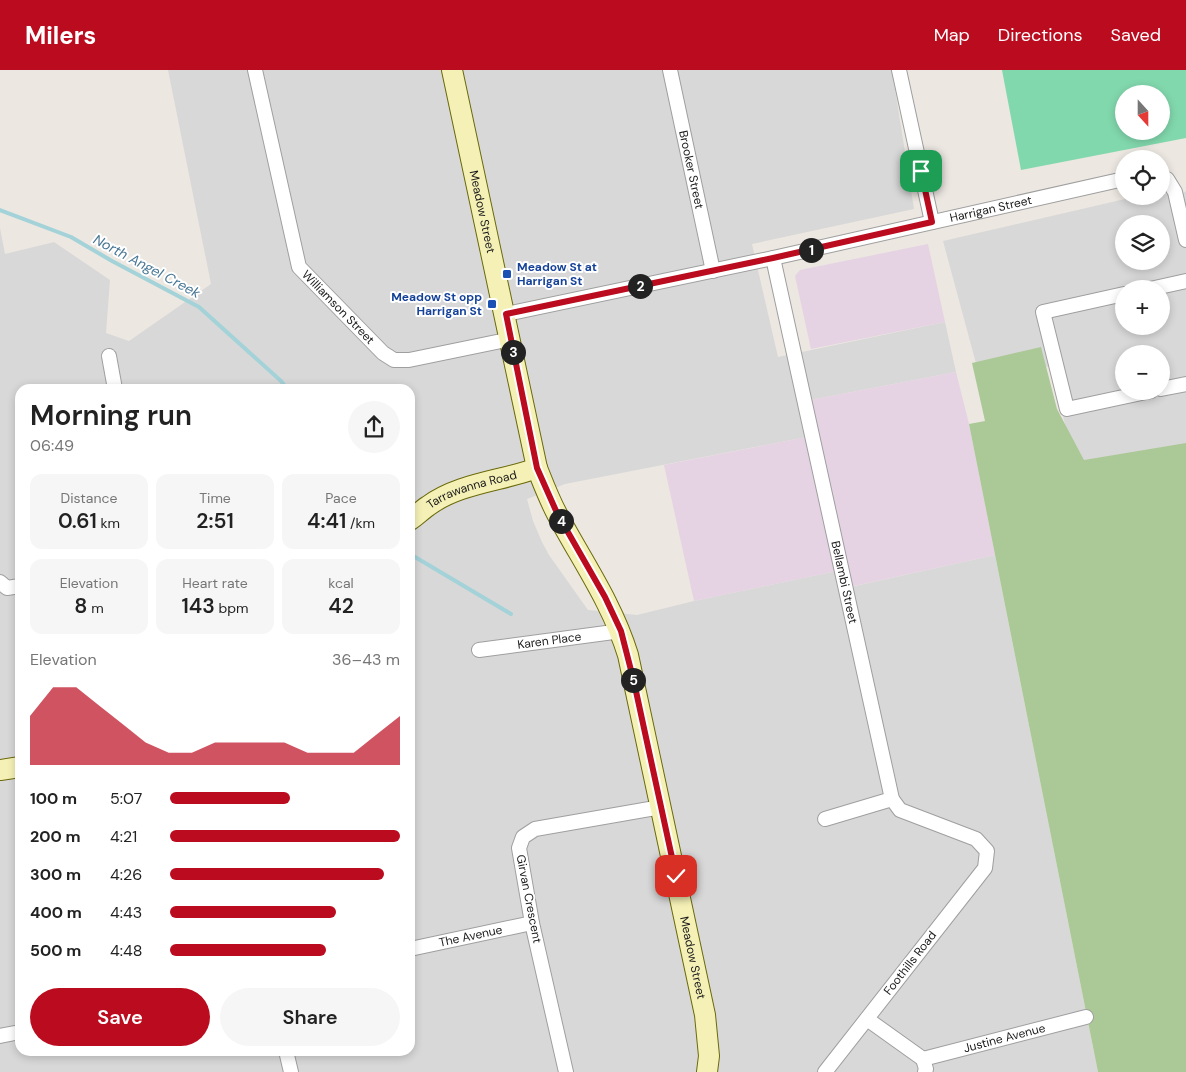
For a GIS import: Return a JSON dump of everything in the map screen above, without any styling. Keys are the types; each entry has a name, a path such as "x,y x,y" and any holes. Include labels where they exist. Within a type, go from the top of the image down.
{"street":[{"name":"Williamson Street","path":"256,70 299,267 383,353 394,360 409,360 511,339"},
{"name":"Meadow Street","path":"452,70 506,314 537,468 557,513 605,597 621,631 632,673 705,1015 709,1056 707,1072"},
{"name":"Brooker Street","path":"670,70 713,271"},
{"path":"898,70 932,222"},
{"name":"Harrigan Street","path":"506,314 773,258 1115,180"},
{"path":"1170,186 1175,192 1186,240"},
{"name":"Bellambi Street","path":"773,258 892,799"},
{"path":"1170,285 1186,281"},
{"path":"1115,296 1043,312 1068,409 1115,399"},
{"path":"109,356 113,384"},
{"path":"1170,387 1186,384"},
{"name":"Tarrawanna Road","path":"415,516 429,505 450,494 537,468"},
{"path":"0,582 7,588 15,587"},
{"name":"Karen Place","path":"479,650 621,631"},
{"path":"0,770 15,768"},
{"path":"825,819 892,799"},
{"name":"Foothills Road","path":"825,1072 985,868 987,851 976,839 900,810 892,799"},
{"name":"Girvan Crescent","path":"566,1072 532,923 519,848 523,837 535,829 661,807"},
{"name":"The Avenue","path":"415,948 532,923"},
{"name":"Justine Avenue","path":"924,1065 1086,1017"},
{"path":"867,1019 924,1065"},
{"path":"0,1036 15,1033"},
{"path":"287,1056 291,1072"}],"shaded area":[{"path":"168,70 892,70 914,209 752,244 778,357 945,322 956,372 805,401 812,436 565,484 527,499 533,521 549,555 588,610 637,615 841,570 846,588 995,555 1098,1072 0,1072 0,228 5,254 54,242 110,280 106,333 129,341 211,284"},
{"path":"1186,191 1186,463 1093,478 1066,428 1050,366 981,382 943,241 1115,201 1115,205 1170,205 1170,195 1177,197"},
{"path":"928,244 945,322 811,349 795,276 800,270"},
{"path":"956,372 969,424 995,555 845,588 841,570 694,601 664,465 812,436 805,401"}],"green space":[{"path":"1002,70 1186,70 1186,138 1124,150 1115,150 1115,152 1021,170"},
{"path":"1041,347 1057,409 1084,460 1186,443 1186,1072 1098,1072 969,424 985,421 972,363"}],"waterway":[{"name":"North Angel Creek","path":"0,210 71,237 199,307 283,384"},
{"name":"North Angel Creek","path":"415,557 511,614"}],"place":[{"name":"Meadow St at Harrigan St","path":"507,274"},
{"name":"Meadow St opp Harrigan St","path":"492,304"}],"route":[{"path":"676,876 628,655 621,631 605,597 557,513 537,468 506,314 773,258 932,222 921,171"}]}
